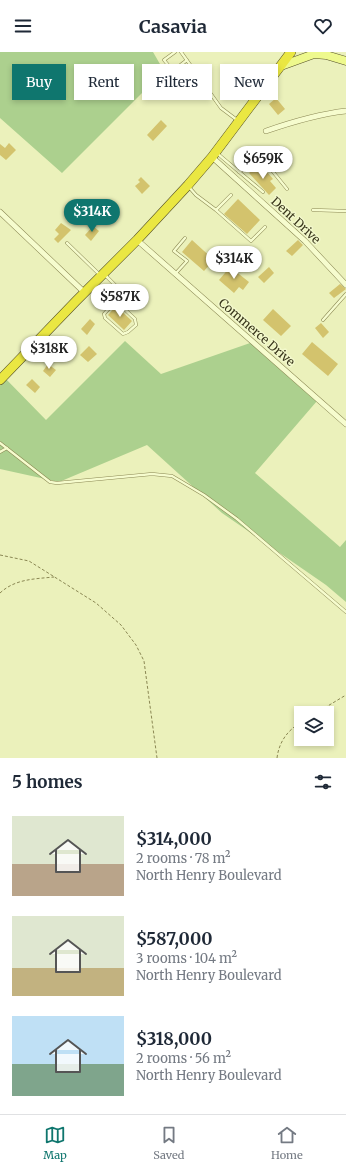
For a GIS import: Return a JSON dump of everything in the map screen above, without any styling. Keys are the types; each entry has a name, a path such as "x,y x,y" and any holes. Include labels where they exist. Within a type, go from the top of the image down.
{"highway":[{"path":"0,380 84,292 137,240 188,185 214,155 290,52"}],"main road":[{"path":"334,52 346,61"},
{"path":"281,66 314,54 326,55 346,61"}],"street":[{"path":"266,131 312,117 346,110"},
{"name":"Dent Drive","path":"214,155 305,241 346,285"},
{"path":"0,212 84,292"},
{"name":"Commerce Drive","path":"137,240 346,424"}],"lane":[{"path":"175,52 164,60 173,71 187,60"},
{"path":"182,52 221,108 239,122"},
{"path":"214,155 240,172 263,192"},
{"path":"240,172 261,157 287,189"},
{"path":"188,185 196,195 216,210 251,241 265,228"},
{"path":"216,210 231,195"},
{"path":"313,210 346,211"},
{"path":"175,273 187,261 174,251 185,238"},
{"path":"67,243 123,293 104,314 105,318 122,334 128,332 136,325 135,319 116,301"},
{"path":"323,320 346,294"},
{"path":"0,443 50,482 57,483 152,474 172,476 204,495 237,519 346,612"},
{"path":"0,452 7,448"}],"path":[{"path":"0,555 29,561 96,603 121,625 136,645 144,661 157,758"},
{"path":"0,593 21,581 54,577"},
{"path":"328,706 346,695"},
{"path":"277,758 281,742 294,728"}],"green space":[{"path":"0,52 153,52 160,64 142,64 142,93 62,173 0,118"},
{"path":"125,341 161,374 253,342 317,401 255,473 340,547 346,540 346,602 326,585 222,513 147,445 59,482 0,469 0,378 2,375 46,420"}],"building":[{"path":"274,100 278,100 285,109 278,115 269,104"},
{"path":"161,120 167,126 153,141 147,135"},
{"path":"9,143 16,150 6,160 0,155 0,144 5,148"},
{"path":"257,166 264,174 267,172 273,179 270,181 276,188 269,195 249,173"},
{"path":"141,177 150,186 142,194 135,186 140,182 138,180"},
{"path":"238,199 260,220 247,234 224,214"},
{"path":"61,223 71,230 58,243 54,239 59,234 55,230"},
{"path":"93,226 99,231 91,241 85,235"},
{"path":"192,240 214,260 204,271 182,252"},
{"path":"298,240 303,245 292,256 286,251"},
{"path":"230,267 249,282 243,290 239,287 234,293 219,280"},
{"path":"269,267 274,273 264,283 258,277"},
{"path":"340,284 346,289 334,298 329,293"},
{"path":"116,306 132,321 124,330 108,315"},
{"path":"273,309 291,326 281,336 263,320"},
{"path":"90,319 95,324 87,335 81,329"},
{"path":"321,323 329,332 323,338 315,328"},
{"path":"312,342 338,364 328,376 302,354"},
{"path":"89,346 97,354 88,362 80,355"},
{"path":"48,364 56,370 50,377 43,371"},
{"path":"32,379 40,387 35,393 26,385"}]}
